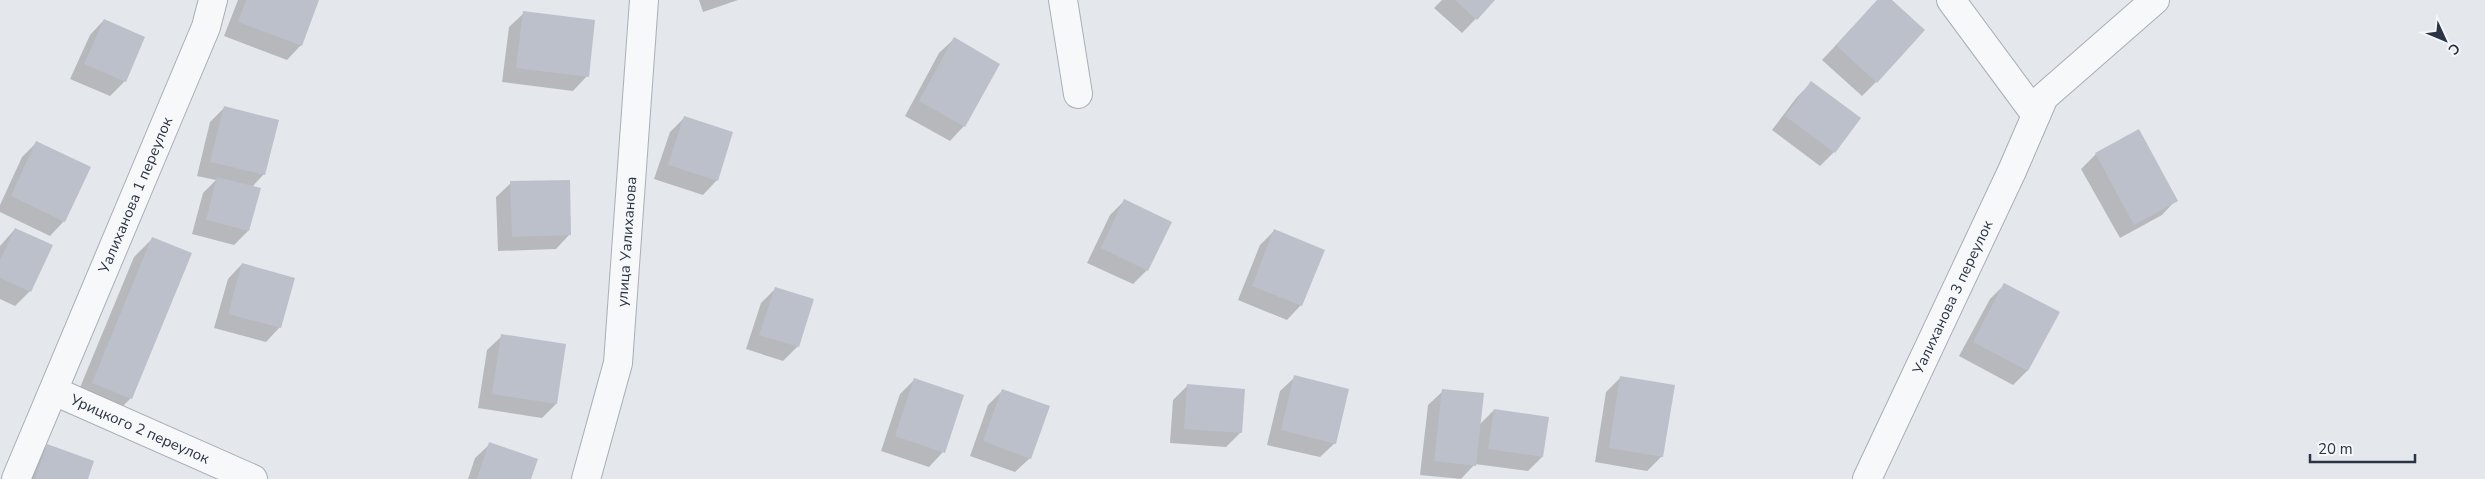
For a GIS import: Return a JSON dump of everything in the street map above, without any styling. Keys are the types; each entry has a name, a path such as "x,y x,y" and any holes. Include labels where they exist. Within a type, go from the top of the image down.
{"street":[{"name":"Уалиханова 1 переулок","path":"16,479 206,27 213,0"},
{"name":"улица Уалиханова","path":"586,479 618,363 644,0"},
{"path":"1063,0 1078,94"},
{"path":"1951,0 2036,115"},
{"name":"Уалиханова 3 переулок","path":"1867,479 2012,171 2044,97 2155,0"},
{"name":"Урицкого 2 переулок","path":"54,391 253,479"}],"building":[{"path":"246,0 319,0 302,46 238,22"},
{"path":"1455,0 1495,0 1477,20"},
{"path":"1877,0 1892,0 1925,30 1877,83 1836,45"},
{"path":"523,11 595,20 589,77 516,68"},
{"path":"104,19 145,37 126,82 84,64"},
{"path":"954,37 1000,64 965,127 919,101"},
{"path":"1811,81 1861,118 1835,153 1785,116"},
{"path":"224,106 279,120 265,175 210,162"},
{"path":"684,116 733,132 718,181 668,165"},
{"path":"2139,129 2178,201 2134,225 2095,153"},
{"path":"36,141 91,167 65,222 11,196"},
{"path":"217,177 261,188 249,231 206,220"},
{"path":"570,180 571,235 512,237 510,181"},
{"path":"1124,199 1172,222 1148,271 1101,248"},
{"path":"15,228 53,245 31,292 0,278 0,260"},
{"path":"1274,229 1325,250 1302,306 1252,286"},
{"path":"152,237 192,253 132,399 92,383"},
{"path":"242,263 295,278 281,328 228,314"},
{"path":"2004,283 2060,312 2028,371 1973,342"},
{"path":"775,287 814,299 799,347 759,335"},
{"path":"501,334 566,344 557,404 492,394"},
{"path":"1294,375 1349,389 1336,444 1281,430"},
{"path":"1620,376 1675,385 1663,457 1609,448"},
{"path":"914,378 964,395 945,453 895,436"},
{"path":"1187,384 1245,389 1242,433 1184,429"},
{"path":"1002,389 1050,406 1031,459 983,441"},
{"path":"1442,389 1484,393 1476,466 1434,461"},
{"path":"1494,409 1549,417 1543,457 1488,449"},
{"path":"489,442 538,459 531,479 477,479"},
{"path":"47,444 94,461 88,479 35,479"}]}
